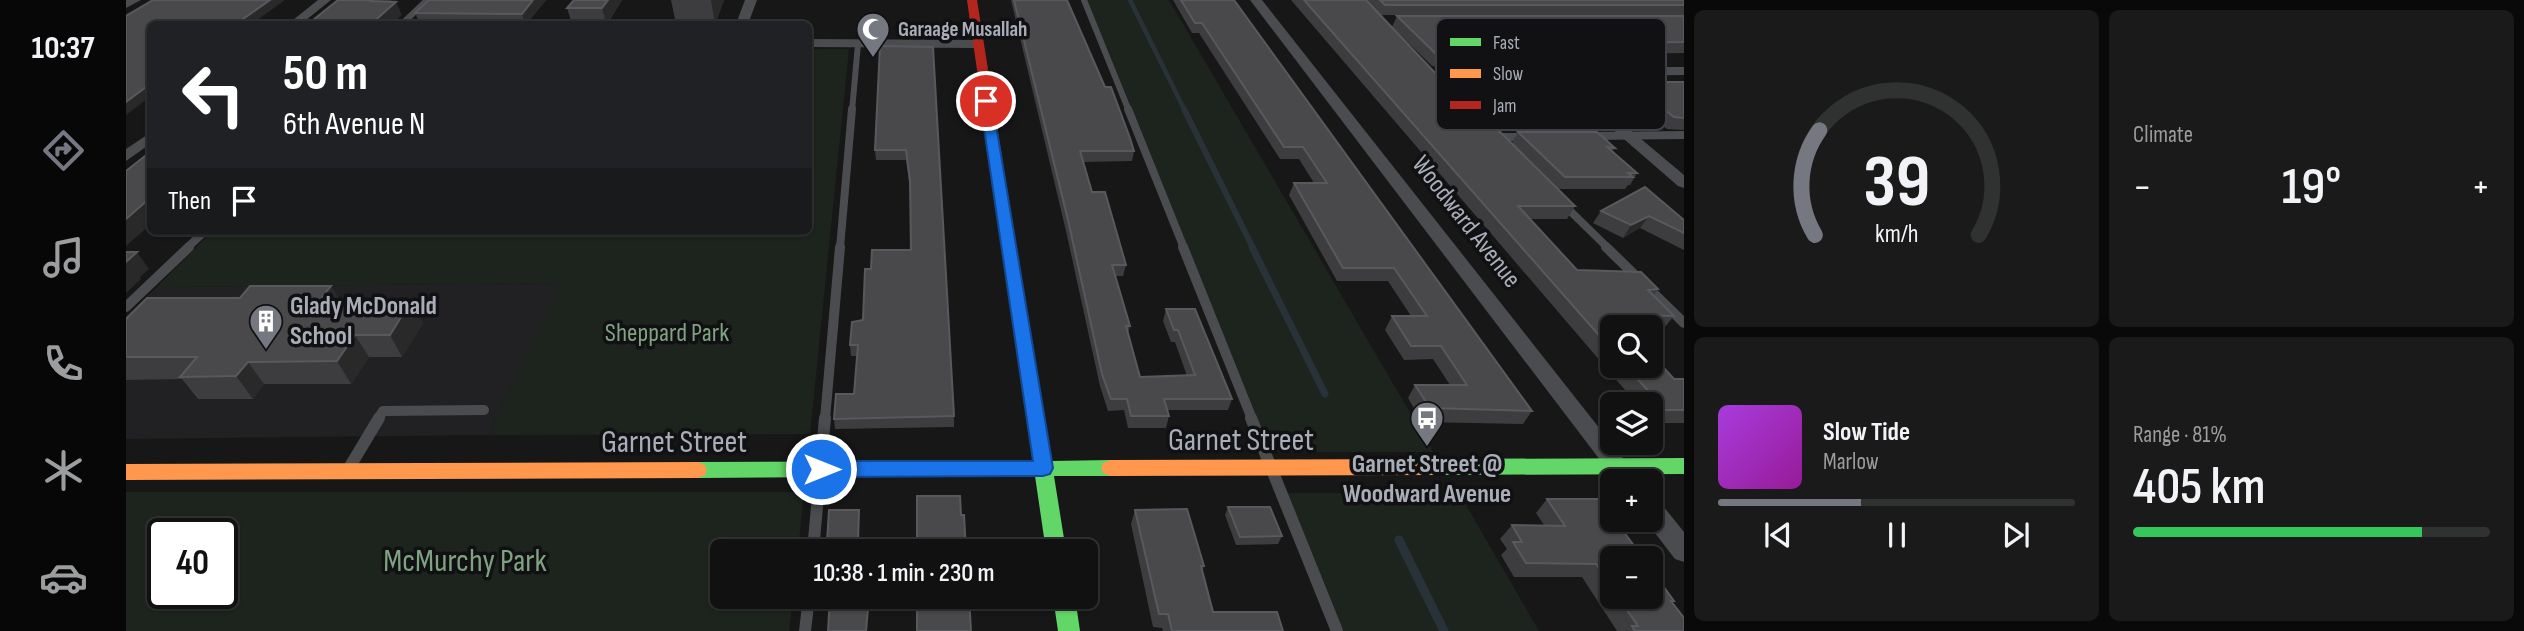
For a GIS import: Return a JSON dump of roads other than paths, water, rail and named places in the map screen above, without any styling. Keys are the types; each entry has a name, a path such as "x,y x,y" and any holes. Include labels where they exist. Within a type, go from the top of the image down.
{"street":[{"path":"126,5 135,0"},
{"path":"298,21 326,0"},
{"path":"743,21 751,0"},
{"path":"972,0 1054,539"},
{"name":"Woodward Avenue","path":"1255,0 1619,469"},
{"path":"812,43 977,44"},
{"path":"1666,71 1684,71"},
{"path":"1621,130 1684,183"},
{"path":"126,156 147,139"},
{"name":"Garnet Street","path":"126,472 1684,466"},
{"path":"1663,524 1684,551"},
{"path":"1066,609 1069,631"}],"lane":[{"path":"405,21 427,0"},
{"path":"1084,0 1337,631"},
{"path":"814,539 858,44"},
{"path":"1488,130 1506,147"},
{"path":"1588,136 1684,135"},
{"path":"1496,137 1535,137"},
{"path":"1555,195 1684,322"},
{"path":"126,307 201,235"},
{"path":"347,471 383,411 484,410"},
{"path":"806,631 808,609"}],"waterway":[{"path":"1130,0 1185,111"},
{"path":"1184,109 1253,248"},
{"path":"1252,247 1325,394"},
{"path":"1399,540 1444,631"}],"place":[{"name":"Garaage Musallah","path":"873,59"},
{"name":"Glady McDonald School","path":"266,351"},
{"name":"Garnet Street @ Woodward Avenue","path":"1427,448"}],"park label":[{"name":"Sheppard Park","path":"667,333"},
{"name":"McMurchy Park","path":"465,561"}]}
